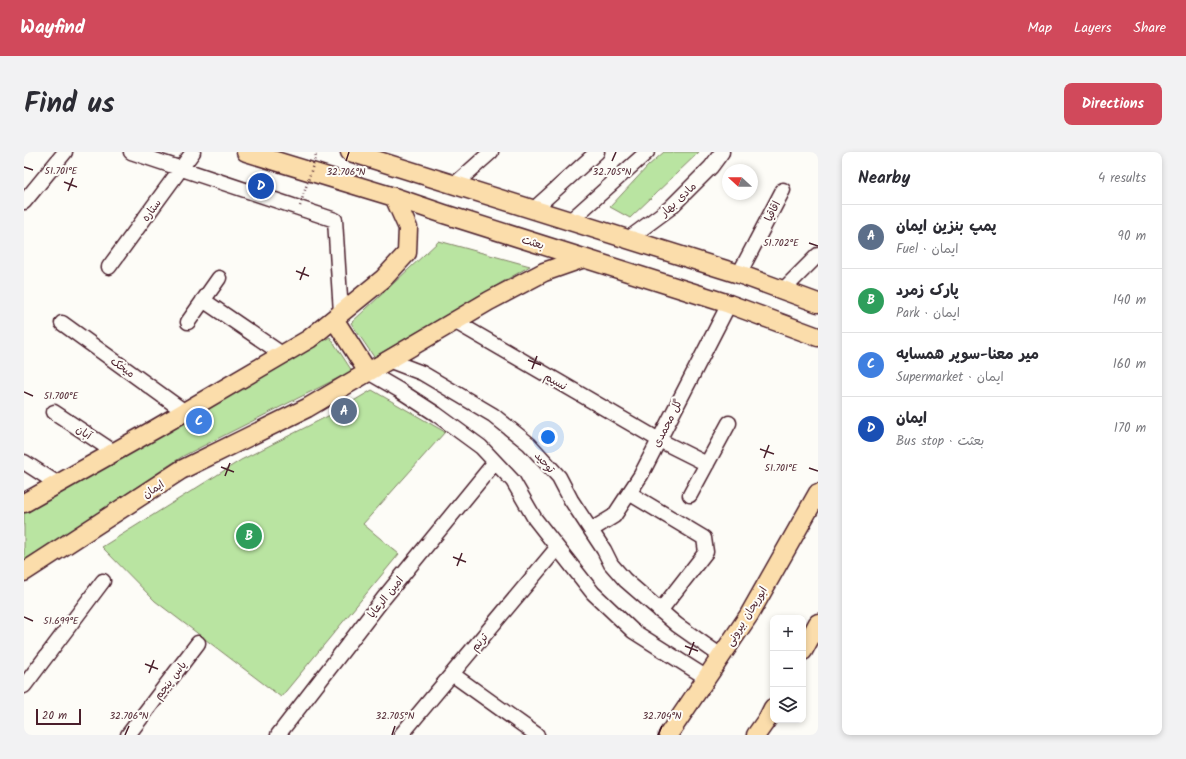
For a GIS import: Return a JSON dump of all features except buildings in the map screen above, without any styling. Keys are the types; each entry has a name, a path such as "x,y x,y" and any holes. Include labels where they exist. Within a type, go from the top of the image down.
{"main road":[{"name":"بعثت","path":"246,152 394,197 729,304 818,338"},
{"path":"357,153 739,274 818,303"},
{"path":"25,501 185,412 309,338 383,279 407,253 408,228 394,197"},
{"name":"ایمان","path":"24,572 181,470 307,408 488,301 544,272 584,258"},
{"path":"337,316 368,372"},
{"name":"ابوریحان بیرونی","path":"668,735 749,615 818,492"},
{"path":"799,526 818,520"},
{"path":"806,645 818,623"},
{"path":"756,735 770,714"}],"street":[{"path":"24,202 65,152"},
{"path":"131,152 335,220 337,316"},
{"name":"ستاره","path":"109,267 193,152"},
{"path":"454,184 492,152"},
{"path":"534,209 597,152"},
{"path":"570,221 647,152"},
{"name":"مادی بهار","path":"628,239 670,208 711,167 722,152"},
{"name":"اقاقیا","path":"739,274 783,190"},
{"path":"783,290 818,254"},
{"path":"188,322 219,278"},
{"path":"203,300 282,354"},
{"name":"گل محمدی","path":"591,530 614,516 640,475 729,304"},
{"name":"نسیم","path":"454,321 659,440 707,464"},
{"name":"میخک","path":"62,323 185,412"},
{"name":"توحید","path":"388,360 422,373 493,415 529,444 559,477 570,500 591,530 611,564 625,580 677,625 721,656"},
{"path":"368,372 436,414 481,447 513,481 535,519 593,593 633,631 707,678"},
{"name":"آبان","path":"54,412 114,452"},
{"path":"690,495 730,423"},
{"path":"24,462 58,484"},
{"name":"امین الرعایا","path":"278,735 383,599 495,462"},
{"path":"629,493 704,538 706,552 660,611"},
{"name":"ترنم","path":"401,735 557,548"},
{"path":"24,686 103,581"},
{"name":"یاس پنجم","path":"128,735 198,643"},
{"path":"452,674 534,734"}],"path":[{"path":"300,206 317,152"}],"green space":[{"path":"664,152 699,152 630,218 610,207 648,166"},
{"path":"439,241 530,266 374,357 351,323"},
{"path":"330,337 352,371 183,456 24,562 24,512"},
{"path":"372,390 445,432 363,524 399,554 281,697 155,601 102,547 241,460 328,416"}],"place":[{"name":"ایمان","path":"261,186"},
{"name":"پمپ بنزین ایمان","path":"344,411"},
{"name":"میر معنا-سوپر همسایه","path":"199,421"},
{"name":"پارک زمرد","path":"249,536"}]}
